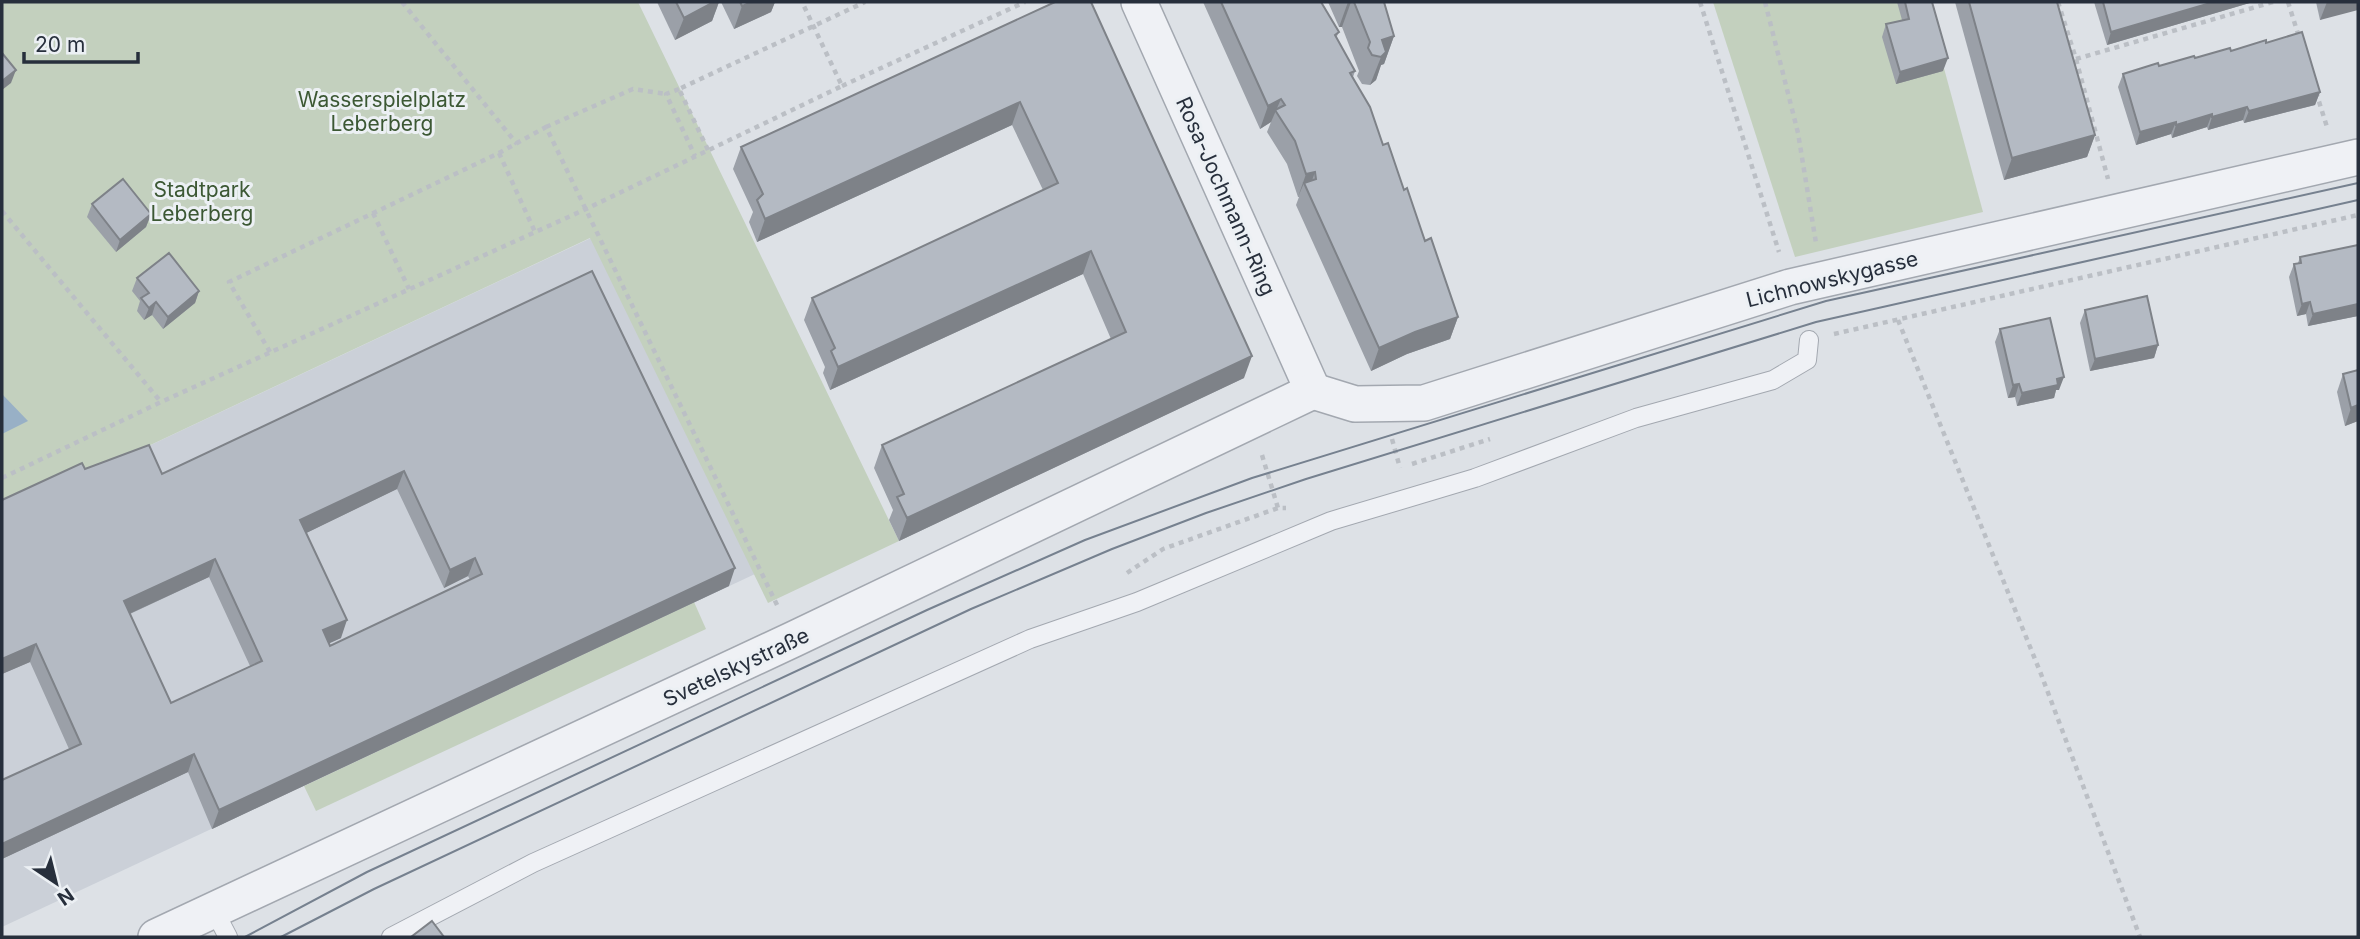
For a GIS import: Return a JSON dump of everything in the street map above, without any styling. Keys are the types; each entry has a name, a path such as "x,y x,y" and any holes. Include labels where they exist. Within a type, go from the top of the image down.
{"street":[{"name":"Rosa-Jochmann-Ring","path":"1139,2 1313,391"},
{"name":"Lichnowskygasse","path":"1313,391 1355,404 1424,403 1806,282 2358,157"},
{"name":"Svetelskystraße","path":"156,937 221,924 794,639 1313,391"}],"lane":[{"path":"391,937 533,863 1030,639 1137,602 1331,521 1463,482 1636,418 1773,380 1807,360 1809,340"}],"path":[{"path":"402,2 517,144"},
{"path":"802,2 842,86"},
{"path":"270,352 229,282 499,153 546,127 633,89 666,94 865,2"},
{"path":"2,478 161,402 586,209 1025,2"},
{"path":"1700,2 1806,282"},
{"path":"1765,2 1798,133 1806,282"},
{"path":"2057,2 2076,59 2110,190"},
{"path":"2076,59 2273,2"},
{"path":"2288,2 2300,40"},
{"path":"678,89 708,150"},
{"path":"2316,90 2328,128"},
{"path":"666,94 695,156"},
{"path":"546,127 794,639"},
{"path":"499,153 535,232"},
{"path":"2,211 161,402"},
{"path":"373,213 409,289"},
{"path":"1809,340 2358,215"},
{"path":"1898,320 2041,674 2140,937"},
{"path":"1262,454 1278,508"}],"shaded area":[{"path":"591,238 755,574 2,927 2,515"}],"green space":[{"name":"Stadtpark Leberberg","path":"2,2 638,2 899,541 768,603 590,238 2,515"},
{"path":"1713,2 1926,2 1983,212 1795,257"},
{"path":"694,602 706,629 316,811 304,786"}],"water":[{"path":"2,394 28,421 2,434"}],"building":[{"path":"676,2 714,2 684,18"},
{"path":"1055,2 1091,2 1252,356 907,518 897,497 904,494 882,445 1126,332 1091,251 838,367 831,351 835,348 812,298 1058,183 1020,102 765,219 757,200 763,194 741,147"},
{"path":"1221,2 1321,2 1339,32 1335,35 1355,71 1350,73 1370,107 1383,145 1388,143 1425,241 1431,238 1458,317 1379,348 1304,183 1316,179 1315,172 1306,174 1295,141 1275,110 1285,105 1281,99 1268,106"},
{"path":"1354,2 1384,2 1394,36 1382,40 1386,52 1381,57 1372,55 1368,48 1370,42"},
{"path":"1905,2 1932,2 1948,58 1900,72 1886,24 1909,19"},
{"path":"1969,2 2057,2 2095,135 2012,158"},
{"path":"2103,2 2214,2 2111,32"},
{"path":"2302,32 2320,92 2249,111 2247,107 2140,132 2123,74 2158,63 2159,66 2230,48 2231,51"},
{"path":"2,53 16,70 2,81"},
{"path":"123,179 151,214 120,240 92,204"},
{"path":"2358,245 2358,304 2313,314 2310,302 2302,304 2294,264 2301,263 2300,257"},
{"path":"169,253 199,291 168,317 156,302 149,308 141,298 149,293 137,278"},
{"path":"592,271 735,568 219,810 194,754 2,844 2,780 81,744 36,644 2,659 2,500 82,463 85,469 149,445 162,474","holes":["404,471 450,570 475,558 482,574 330,646 323,630 347,620 300,520","215,559 262,661 171,703 124,601"]},
{"path":"2147,296 2158,345 2095,359 2085,310"},
{"path":"2050,318 2064,377 2057,379 2058,385 2022,393 2019,384 2013,385 2000,329"},
{"path":"2358,370 2358,405 2351,408 2343,374"},
{"path":"432,921 444,937 411,937"}],"tram line":[{"path":"245,937 367,872 927,610 1085,540 1252,478 1826,301 2358,183"},
{"path":"281,937 374,889 971,609 1112,549 1206,513 1306,479 1816,322 2358,200"}],"park label":[{"name":"Wasserspielplatz Leberberg","path":"382,111"}]}
